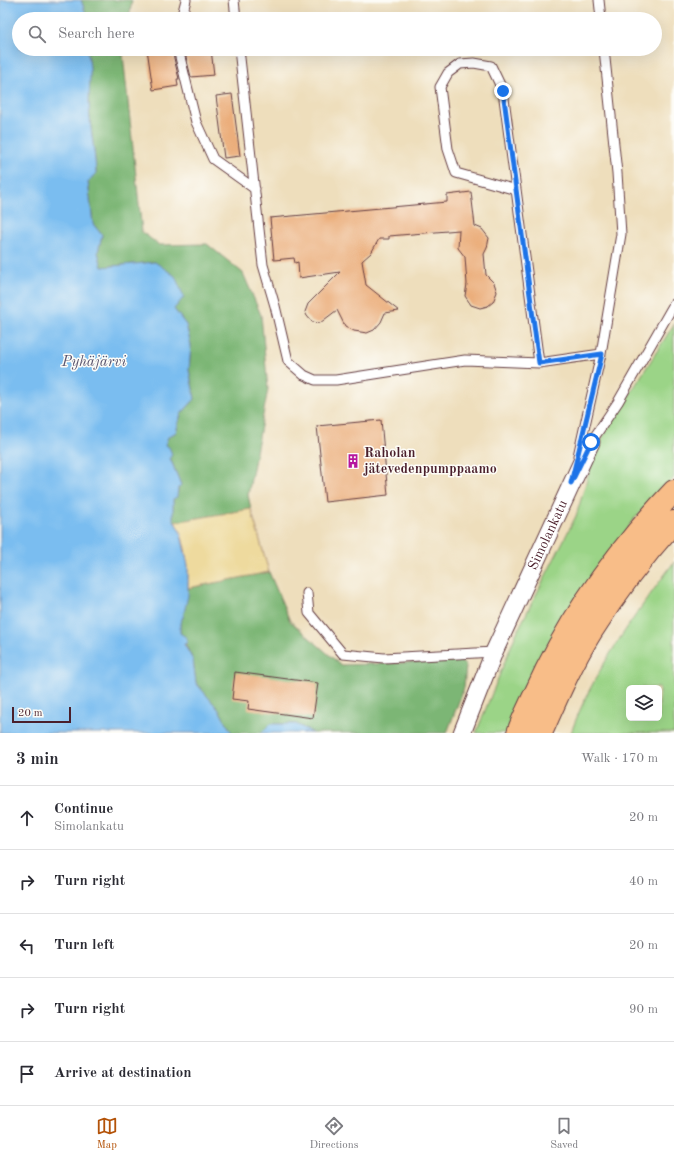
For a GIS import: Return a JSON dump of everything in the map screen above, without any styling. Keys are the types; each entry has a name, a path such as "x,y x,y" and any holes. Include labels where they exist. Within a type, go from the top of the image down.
{"highway":[{"path":"518,733 545,670 574,619 615,562 654,512 674,491"},
{"path":"541,733 566,678 591,632 626,581 674,522"}],"street":[{"name":"Simolankatu","path":"462,733 494,652 591,442"}],"lane":[{"path":"183,12 186,0"},
{"path":"234,0 235,12"},
{"path":"599,0 600,12"},
{"path":"180,56 196,122 213,159 255,189"},
{"path":"240,56 263,265 275,306 288,361 304,375 315,380 336,380 465,360 539,363 602,354"},
{"path":"571,483 602,354 621,234 617,173 605,56"},
{"path":"516,190 456,173 448,149 440,87 448,73 460,64 474,63 491,66 503,91 539,363"},
{"name":"Simolankatu","path":"591,442 618,402 674,304"},
{"path":"307,593 309,613 343,654 384,658 494,652"}],"green space":[{"path":"81,0 132,0 130,12 85,12"},
{"path":"88,56 123,56 142,232 159,245 207,244 243,273 261,315 268,389 248,495 251,509 175,522 173,519 173,499 181,485 165,445 168,437 176,432 181,414 195,399 189,370 191,345 186,325 174,309 155,262 102,267 98,252 102,235 93,224 88,182 96,172 89,110"},
{"path":"674,324 674,478 633,520 547,651 514,733 476,733 516,634 576,516 597,446"},
{"path":"674,562 674,733 571,733 591,688 616,644"},
{"path":"269,572 290,621 341,665 460,661 466,666 464,688 447,733 313,733 296,724 271,724 261,733 232,733 219,710 196,683 193,660 180,633 180,623 183,617 188,588"}],"sand":[{"path":"251,509 269,572 188,588 187,562 184,546 175,522"}],"water":[{"name":"Pyhäjärvi","path":"0,0 81,0 85,12 12,12 12,56 88,56 90,68 89,110 96,173 88,182 93,224 102,235 98,252 102,267 155,262 175,276 184,297 174,309 186,325 191,345 189,370 195,399 181,414 176,432 168,437 165,445 169,447 172,454 170,458 181,485 178,488 177,497 173,499 173,519 180,531 188,565 188,596 180,623 180,633 187,638 187,643 184,644 193,660 196,683 219,710 232,733 0,733"},
{"path":"271,724 296,724 313,733 261,733"}],"building":[{"path":"148,56 173,56 179,79 177,79 178,86 153,90"},
{"path":"186,56 212,56 214,75 191,77"},
{"path":"232,94 240,156 224,158 216,96"},
{"path":"471,192 475,226 482,229 489,238 484,254 486,275 494,283 497,292 493,302 488,306 480,308 471,305 465,296 467,284 465,257 458,248 459,230 389,236 389,239 379,239 371,253 362,261 366,285 399,311 385,313 381,322 374,330 367,333 354,331 345,326 337,310 320,323 312,322 305,312 308,304 340,272 299,278 298,262 295,263 294,258 274,260 270,218 447,202 447,195"},
{"name":"Raholan jätevedenpumppaamo","path":"381,420 388,495 325,502 317,426"},
{"path":"235,672 318,683 313,718 248,709 249,701 232,699"}],"place":[{"name":"Raholan jätevedenpumppaamo","path":"353,461"}],"route":[{"path":"503,91 539,363 602,354 571,483 591,442"}]}
